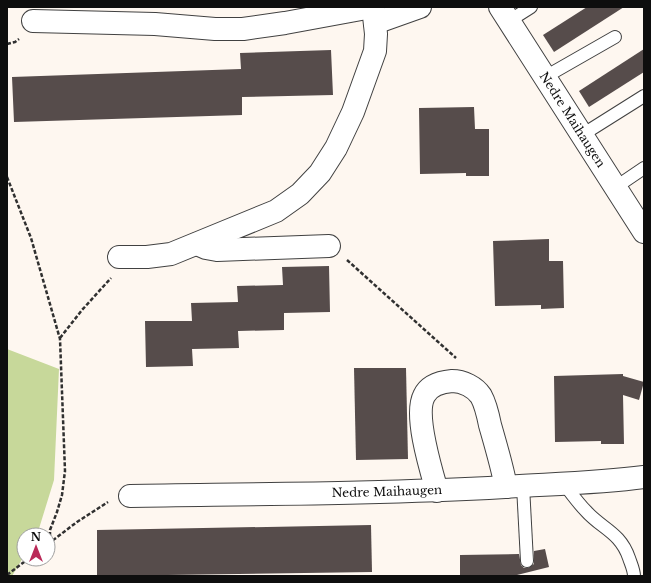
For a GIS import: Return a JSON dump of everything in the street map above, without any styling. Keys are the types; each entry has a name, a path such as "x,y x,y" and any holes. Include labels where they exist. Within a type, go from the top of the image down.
{"street":[{"path":"33,21 155,16 215,29 243,29 420,7"},
{"path":"119,257 147,257 171,254 276,212 300,194 320,173 340,141 353,112 375,51 376,34 373,12"},
{"name":"Nedre Maihaugen","path":"505,14 644,232"},
{"path":"197,244 216,250 330,246"},
{"path":"437,491 425,443 421,417 421,404 428,390 445,382 456,381 473,388 480,395 485,405 501,462 514,487"},
{"name":"Nedre Maihaugen","path":"130,496 437,491 564,484 644,477"}],"lane":[{"path":"505,14 531,7"},
{"path":"545,77 615,37"},
{"path":"582,135 644,96"},
{"path":"616,187 644,168"},
{"path":"564,484 586,512 622,542 634,571 634,576"},
{"path":"514,487 527,561"}],"path":[{"path":"7,177 31,238 60,339 65,471 62,495 51,527"},
{"path":"7,190 12,188"},
{"path":"330,246 375,283 454,356 466,369 473,388"},
{"path":"60,339 82,310 114,275 119,257"},
{"path":"56,538 107,503 130,496"},
{"path":"7,575 18,567"}],"green space":[{"path":"7,349 59,369 54,480 39,527 16,527 16,567 17,567 12,576 7,576"}],"building":[{"path":"587,7 624,7 554,52 543,35"},
{"path":"644,49 644,72 589,107 579,91"},
{"path":"331,50 333,95 242,97 242,115 14,122 12,77 241,69 240,53"},
{"path":"474,107 475,129 489,129 489,176 466,176 466,173 420,174 419,108"},
{"path":"549,239 549,261 563,261 564,308 541,309 541,305 495,306 493,241"},
{"path":"329,266 330,312 284,313 284,330 238,331 239,348 192,349 193,366 146,367 145,321 192,321 191,303 238,302 237,286 283,285 282,267"},
{"path":"354,368 406,368 408,459 356,460"},
{"path":"623,374 623,376 644,382 639,400 623,395 624,444 601,444 601,441 555,442 554,376"},
{"path":"371,525 372,572 97,576 97,530"},
{"path":"545,549 549,567 513,576 460,576 460,555 519,554 521,565 524,568 528,568 534,564 534,551"}]}
